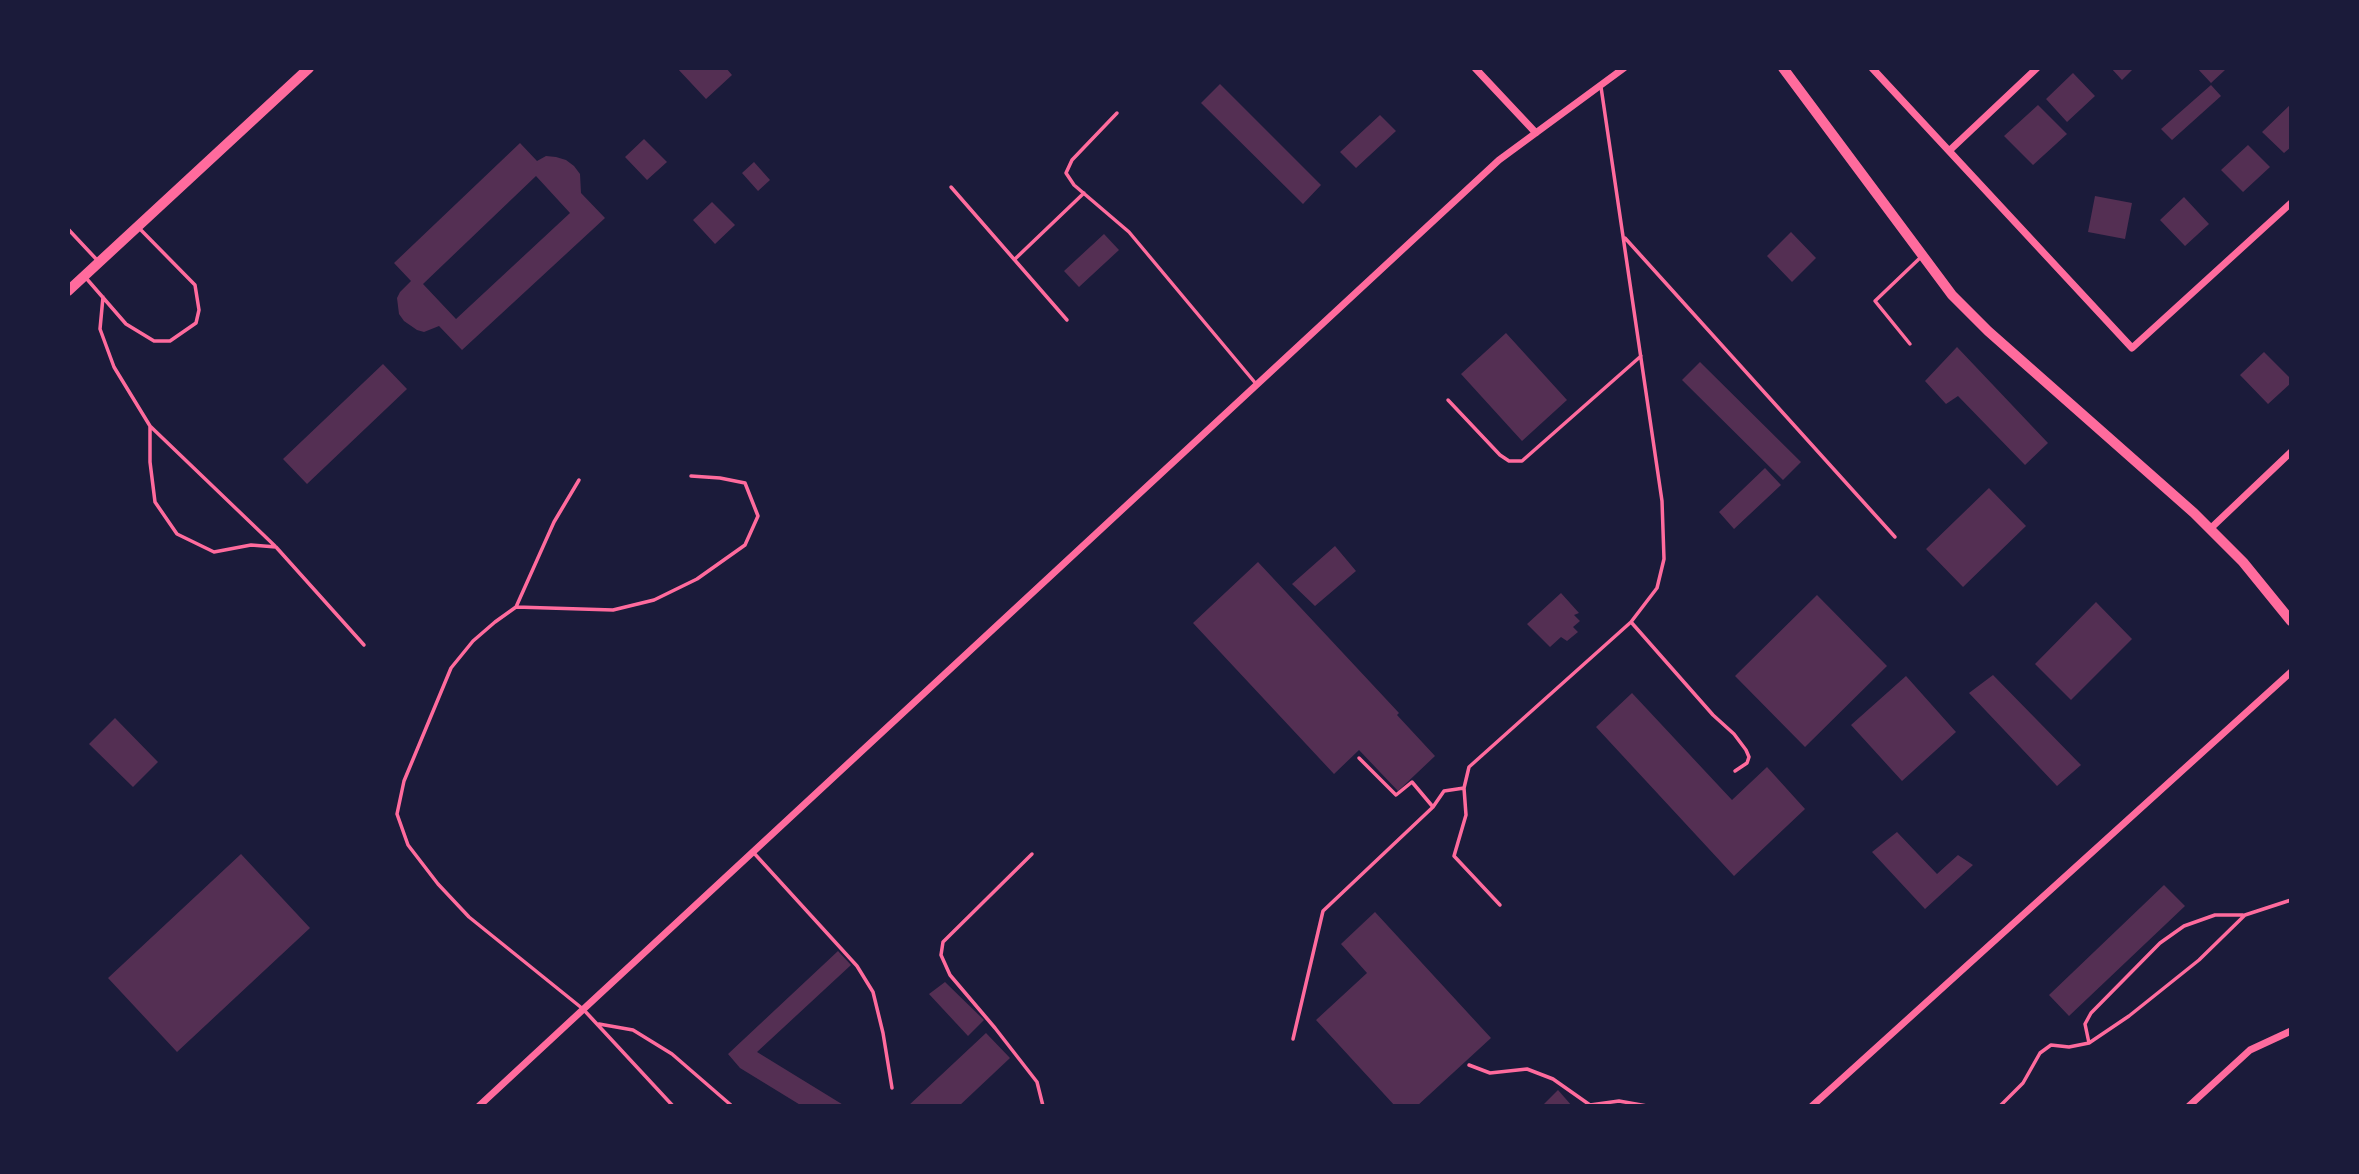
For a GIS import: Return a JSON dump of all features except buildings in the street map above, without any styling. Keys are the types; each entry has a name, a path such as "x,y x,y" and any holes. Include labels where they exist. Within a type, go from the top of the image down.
{"street":[{"path":"68,291 309,68"},
{"path":"1475,68 1536,133"},
{"path":"479,1106 1499,160 1624,68"},
{"path":"1783,68 1952,295 1988,331 2210,529 2242,562 2291,621"},
{"path":"1872,68 2132,348 2291,203"},
{"path":"1949,151 2037,68"},
{"path":"2210,529 2291,452"},
{"path":"1812,1106 2291,672"},
{"path":"2189,1106 2250,1050 2291,1031"}],"lane":[{"path":"1500,905 1454,856 1466,815 1464,788 1469,767 1631,622 1657,588 1664,559 1662,501 1601,85"},
{"path":"1117,113 1072,160 1066,173 1074,185 1129,232 1257,385"},
{"path":"951,187 1067,320"},
{"path":"1015,259 1084,193"},
{"path":"85,276 127,324 154,341 170,341 196,324 199,310 195,285 138,227"},
{"path":"68,229 99,263"},
{"path":"1624,237 1895,537"},
{"path":"1910,344 1875,301 1922,256"},
{"path":"103,297 100,330 114,367 150,426 276,547 364,645"},
{"path":"1448,400 1500,455 1509,461 1522,461 1641,356"},
{"path":"150,426 150,462 156,502 177,534 214,552 251,545 276,547"},
{"path":"516,607 613,610 654,600 697,579 746,545 758,516 745,483 691,476"},
{"path":"579,480 554,522 516,607 473,641 452,668 404,781 397,814 408,845 438,884 469,917 583,1009 673,1106"},
{"path":"1631,622 1746,750 1748,763 1735,771"},
{"path":"1359,758 1396,795 1412,782 1433,807"},
{"path":"1293,1039 1323,911 1433,807 1444,791 1464,788"},
{"path":"753,852 857,966 873,992 892,1088"},
{"path":"1032,854 943,942 941,955 950,975 1037,1082 1042,1106"},
{"path":"2089,1043 2085,1024 2091,1013 2160,943 2184,926 2215,915 2245,915 2291,900"},
{"path":"2000,1106 2023,1083 2040,1054 2051,1045 2069,1047 2089,1043 2129,1016 2199,960 2245,915"},
{"path":"597,1024 633,1030 672,1054 733,1106"},
{"path":"1469,1065 1490,1073 1527,1069 1553,1079 1590,1105 1619,1101 1647,1106"}]}
